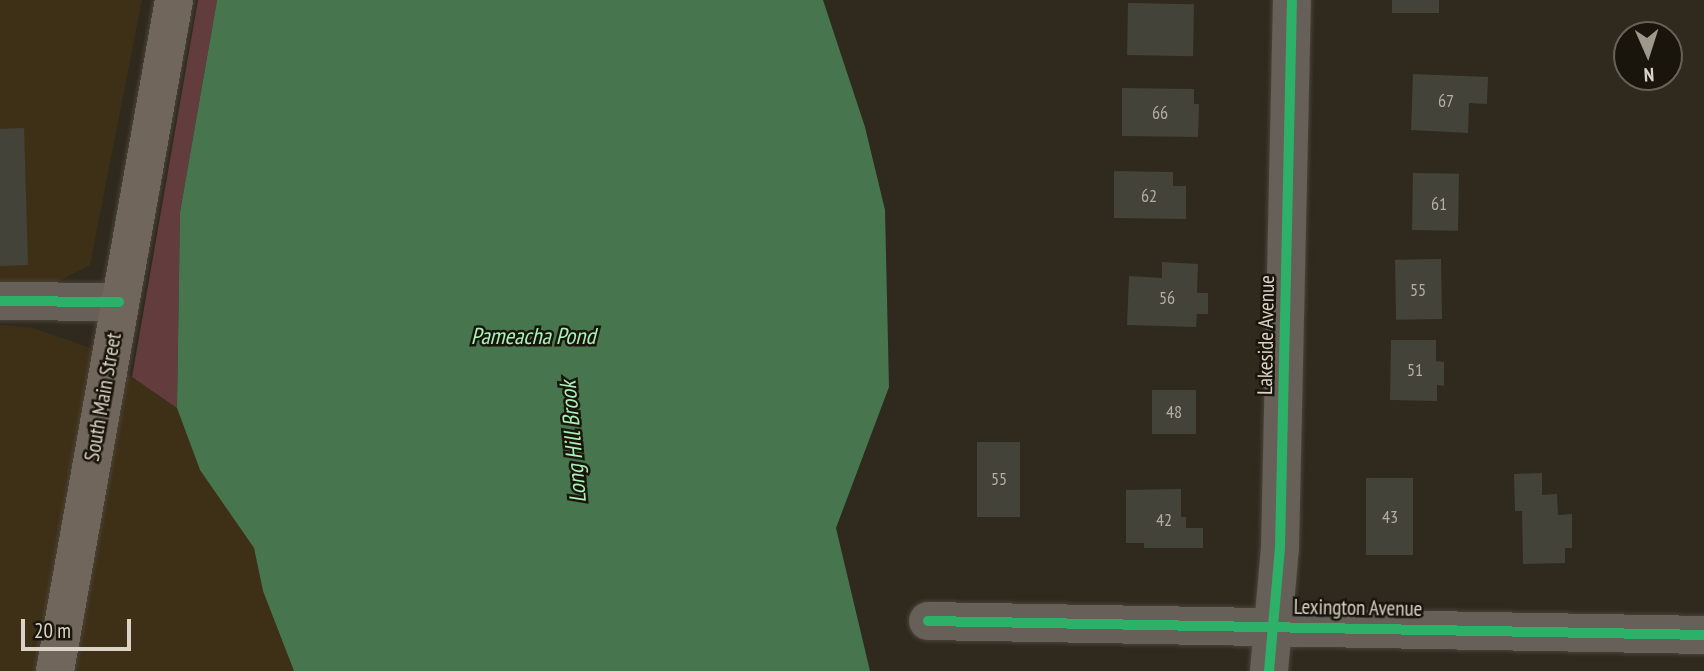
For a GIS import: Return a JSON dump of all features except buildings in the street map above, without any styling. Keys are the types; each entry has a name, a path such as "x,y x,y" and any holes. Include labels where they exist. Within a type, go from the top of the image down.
{"main road":[{"name":"South Main Street","path":"55,671 174,0"}],"street":[{"name":"Lakeside Avenue","path":"1269,671 1275,625 1292,0"},
{"path":"0,301 120,302"},
{"name":"Lexington Avenue","path":"928,621 1275,625 1704,635"}],"shaded area":[{"path":"0,0 142,0 90,265 42,290 0,290"},
{"path":"198,0 217,0 180,212 177,408 132,377"},
{"path":"0,325 30,327 88,347 177,408 200,470 254,548 263,591 294,671 0,671"}],"water":[{"name":"Pameacha Pond","path":"217,0 823,0 865,127 885,210 889,387 836,528 870,671 294,671 263,591 254,548 200,470 177,408 180,212"}],"cycle path":[{"path":"1269,671 1280,548 1292,0"},
{"path":"0,301 119,302"},
{"path":"928,621 1704,635"}],"water label":[{"name":"Long Hill Brook","path":"573,442"}]}
